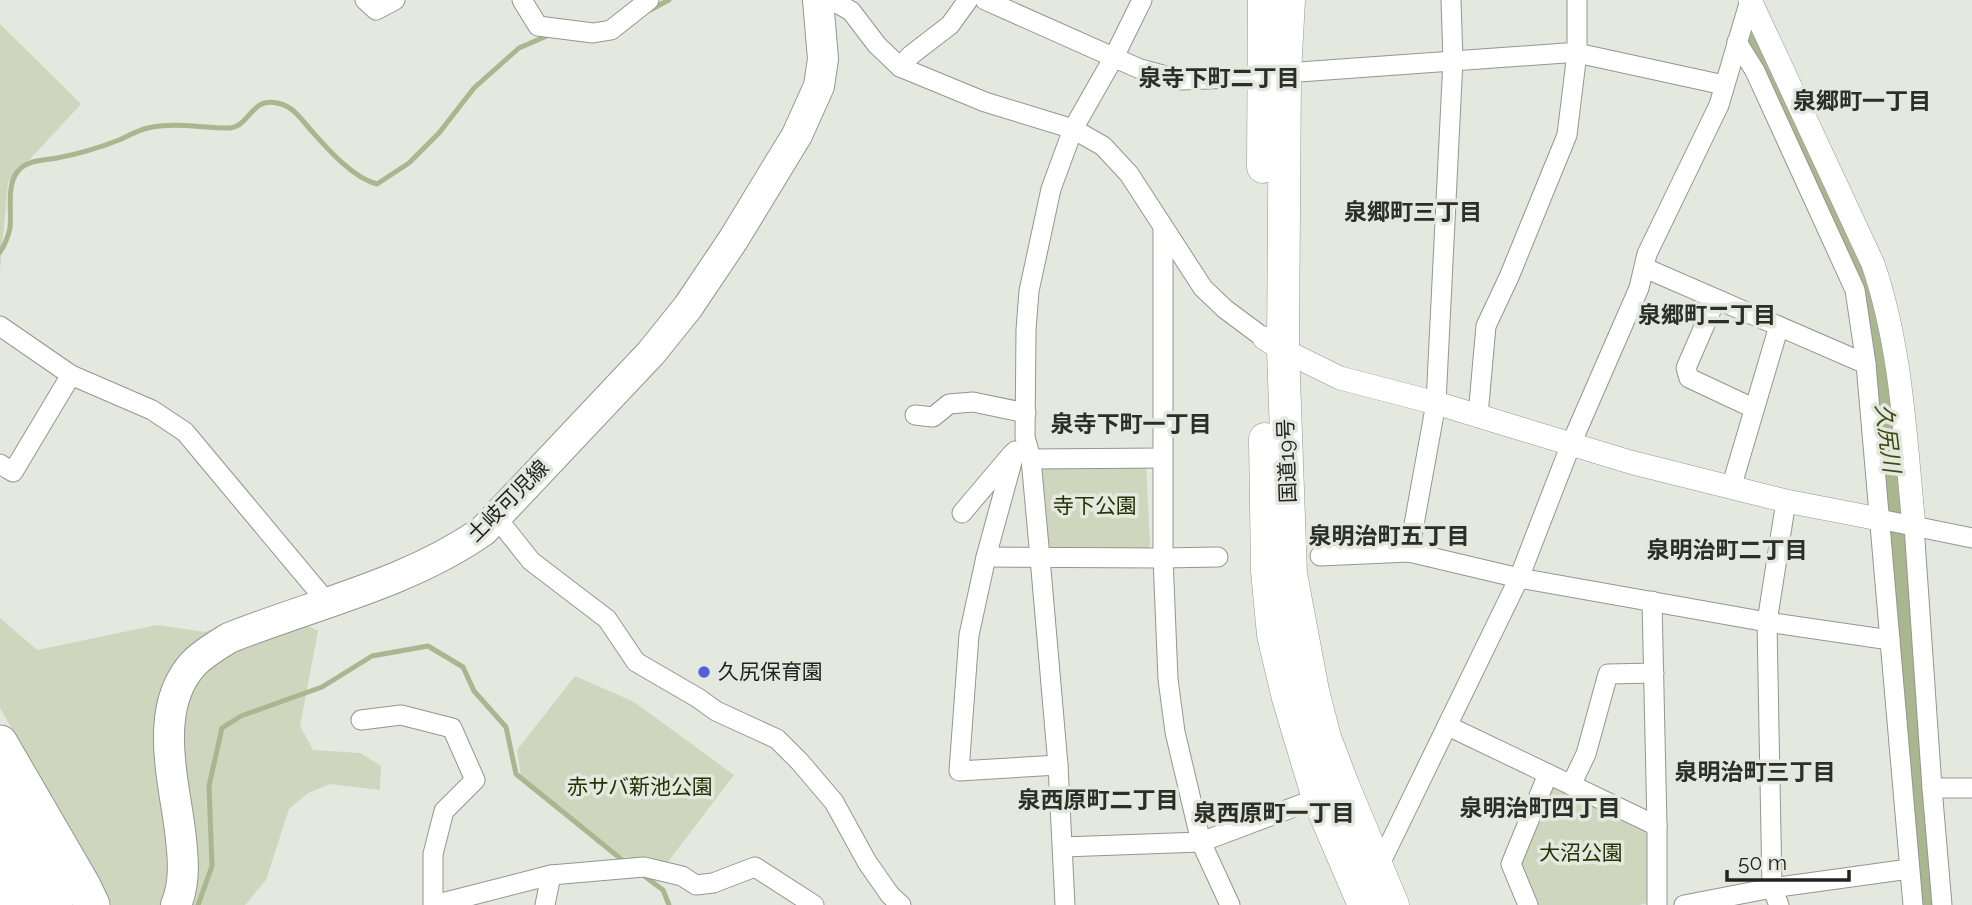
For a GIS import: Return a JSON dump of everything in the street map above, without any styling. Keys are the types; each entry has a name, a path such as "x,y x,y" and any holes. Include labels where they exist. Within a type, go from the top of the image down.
{"highway":[{"name":"国道19号","path":"1264,0 1274,75 1274,344 1266,528 1273,635 1288,698 1318,798 1364,905"},
{"name":"国道19号","path":"1274,75 1289,0"},
{"name":"国道19号","path":"1274,344 1291,574 1313,691 1325,738 1393,905"},
{"path":"0,743 76,899"},
{"path":"0,792 76,899"},
{"path":"0,847 29,905"}],"main road":[{"name":"土岐可児線","path":"176,905 181,893 184,870 169,735 175,693 189,670 209,650 229,638 382,584 460,547 483,531 651,353 688,307 733,240 797,135 819,86 823,59 818,0"}],"street":[{"path":"365,0 376,10 395,0"},
{"path":"522,0 538,26 593,33 611,30 649,0"},
{"path":"831,0 851,11 877,45 900,67 985,102 1073,128 1103,146 1129,174 1203,288 1225,309 1274,344 1340,378 1731,488 1972,538"},
{"path":"900,67 911,55 950,25 968,0"},
{"path":"985,0 1140,69 1181,80 1577,53 1724,85"},
{"path":"1065,905 1058,765 1040,558 1024,449 1029,291 1051,189 1073,128 1114,57 1142,0"},
{"path":"1409,552 1436,403 1453,60 1451,0"},
{"path":"1478,415 1486,326 1567,135 1577,53 1577,0"},
{"path":"1378,868 1519,578 1571,444 1639,288 1647,254 1719,105 1750,0"},
{"path":"1750,0 1873,264 1892,335 1899,374 1890,640 1913,905"},
{"path":"1737,42 1755,71 1855,290 1896,522 1932,788 1942,905"},
{"path":"1163,227 1163,558 1168,680 1175,732 1201,842 1230,905"},
{"path":"1645,268 1866,364"},
{"path":"1716,299 1686,368 1689,378 1753,408"},
{"path":"1731,488 1779,326"},
{"path":"0,328 71,375 152,410 185,432 327,602"},
{"path":"0,464 13,472 71,375"},
{"path":"915,415 933,417 949,404 974,402 1026,413"},
{"path":"962,513 1024,449 1163,458"},
{"path":"1024,449 986,557 969,635 959,771 1058,765"},
{"path":"1776,896 1768,622 1786,501"},
{"path":"496,517 531,561 607,619 636,662 716,711 777,739 834,802 867,862 890,895 901,905"},
{"path":"1320,556 1409,552 1519,578 1768,622 1890,640"},
{"path":"986,557 1218,557"},
{"path":"1652,601 1657,905"},
{"path":"1571,785 1586,754 1608,674 1654,673"},
{"path":"361,720 401,715 452,728 475,780 444,811 433,854 433,905 551,875 644,867 682,876 696,885 713,883 755,867 814,905"},
{"path":"1448,726 1657,826"},
{"path":"1528,905 1511,864 1548,774"},
{"path":"1932,788 1972,788"},
{"path":"1063,847 1201,842 1318,798"},
{"path":"1684,905 1776,896 1909,869"},
{"path":"545,905 551,875"}],"green space":[{"path":"0,24 81,104 8,183 0,270"},
{"name":"寺下公園","path":"1146,463 1150,545 1147,549 1051,549 1047,545 1041,466"},
{"path":"249,616 297,620 318,631 300,726 313,750 360,753 381,766 380,790 330,784 308,793 289,809 266,880 245,905 111,905 0,708 0,618 37,650 157,625 205,632"},
{"name":"赤サバ新池公園","path":"575,676 634,702 734,775 667,863 623,857 521,776 517,750"},
{"name":"大沼公園","path":"1550,783 1648,827 1649,902 1640,905 1532,905 1517,864"}],"waterway":[{"path":"650,10 669,0"},
{"name":"久尻川","path":"1749,28 1754,38"},
{"path":"0,252 10,228 12,183 22,167 36,161 111,143 148,128 168,125 236,127 257,107 271,102 289,108 340,161 358,175 377,184 409,163 439,133 474,88 519,48 549,35"},
{"name":"久尻川","path":"1754,38 1871,301 1896,497 1928,905"},
{"path":"198,905 212,866 209,786 222,728 241,716 322,687 372,656 428,646 463,667 474,691 506,727 516,774 626,863"},
{"path":"643,875 663,890 669,905"}],"place":[{"name":"久尻保育園","path":"704,672"}],"district":[{"name":"泉寺下町二丁目","path":"1219,78"},
{"name":"泉郷町一丁目","path":"1862,101"},
{"name":"泉郷町三丁目","path":"1413,212"},
{"name":"泉郷町二丁目","path":"1707,315"},
{"name":"泉寺下町一丁目","path":"1131,424"},
{"name":"泉明治町五丁目","path":"1389,536"},
{"name":"泉明治町二丁目","path":"1727,550"},
{"name":"泉明治町三丁目","path":"1755,772"},
{"name":"泉西原町二丁目","path":"1098,800"},
{"name":"泉明治町四丁目","path":"1540,808"},
{"name":"泉西原町一丁目","path":"1274,813"}]}
